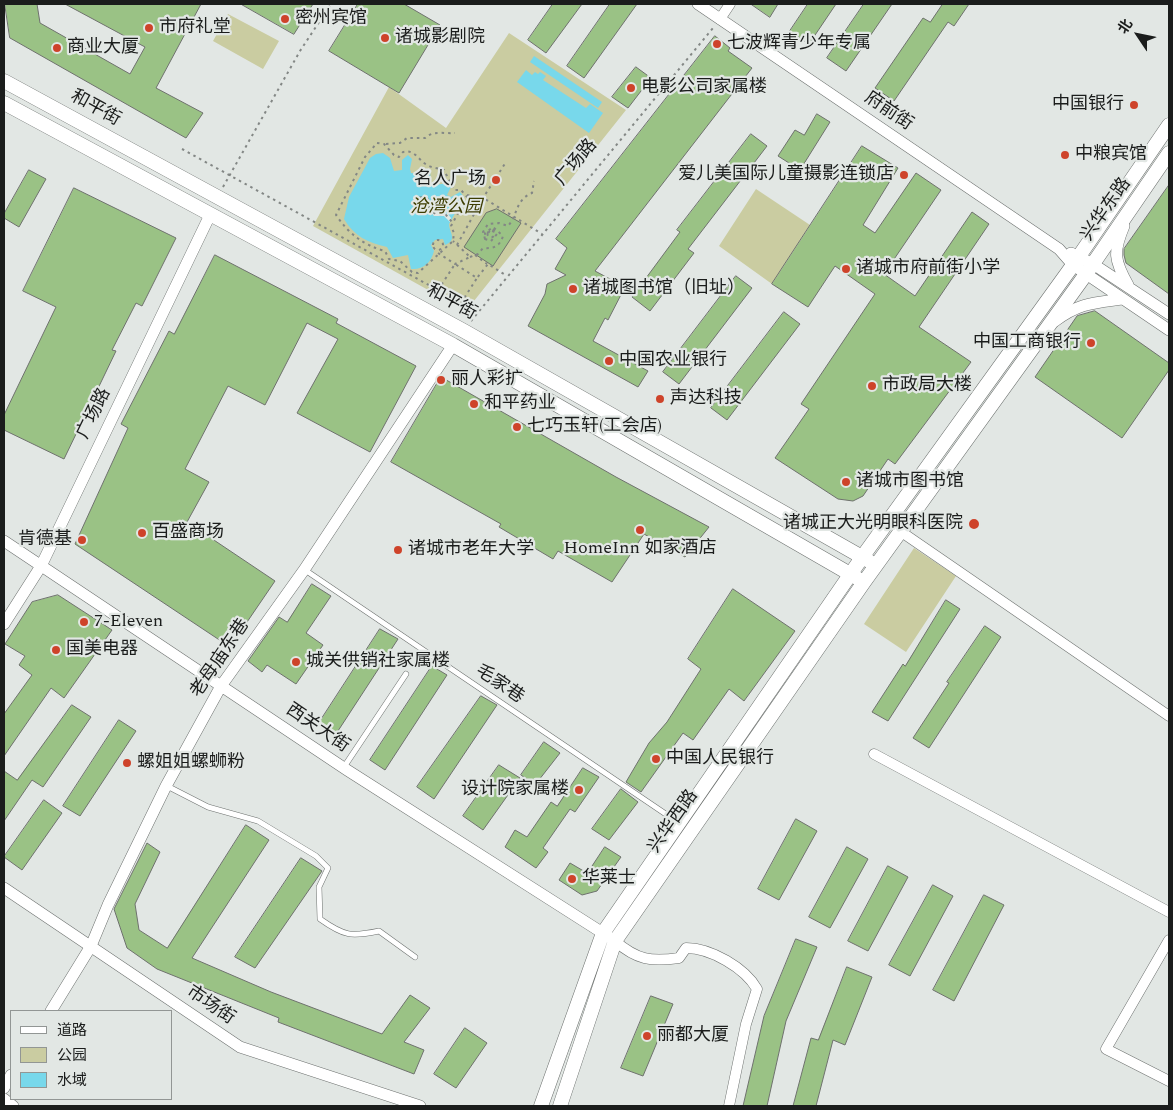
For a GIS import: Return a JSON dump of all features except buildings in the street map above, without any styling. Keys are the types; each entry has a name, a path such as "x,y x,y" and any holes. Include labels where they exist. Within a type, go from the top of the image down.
{"main road":[{"name":"和平街","path":"4,81 464,331 876,565"},
{"name":"和平街","path":"4,103 453,345 864,582"},
{"path":"541,1106 609,937 679,823 863,556 1076,260 1169,125"},
{"name":"兴华东路","path":"1046,328 1169,153"},
{"name":"兴华西路","path":"560,1106 609,937 1046,328"}],"street":[{"name":"府前街","path":"698,4 1076,260 1089,269 1122,299 1169,330"},
{"path":"720,19 730,4"},
{"path":"1128,287 1117,267 1116,244 1129,211"},
{"name":"广场路","path":"4,624 42,566 210,215"},
{"name":"府前街","path":"1089,269 1128,287 1169,314"},
{"path":"1046,328 1072,309 1096,302 1122,299"},
{"name":"老母庙东巷","path":"51,1010 91,946 108,905 166,786 221,686 304,570 453,345"},
{"path":"900,531 1169,716"},
{"name":"西关大街","path":"4,541 343,767 609,937"},
{"path":"874,754 1169,912"},
{"name":"市场街","path":"4,888 240,1046 420,1106"},
{"path":"609,937 629,953 656,962 679,958 686,948 701,948 741,969 750,977 757,989 746,1024 729,1106"},
{"path":"1169,940 1106,1049 1169,1082"},
{"path":"4,1088 10,1077"},
{"path":"4,1099 13,1106"}],"lane":[{"name":"毛家巷","path":"304,570 679,823"},
{"path":"343,767 406,674"},
{"path":"166,786 208,807 258,821 316,856 328,868 319,887 320,919 334,929 354,936 380,931 415,957"}],"path":[{"path":"217,197 300,52 331,4"},
{"name":"广场路","path":"464,331 507,276 720,19"},
{"path":"453,241 437,253 424,268 418,272 412,272 404,264 389,259 385,251 372,248 356,238 336,215 336,210 369,150 377,143 400,142 407,138 425,138 429,134 455,133"},
{"path":"384,144 396,156 399,157 403,152 408,151 417,156 426,165 444,170 454,190 461,190 466,195 483,198 542,234"},
{"path":"182,149 462,303 488,264"},
{"path":"457,245 483,198 506,162"},
{"path":"486,239 483,232 488,224 499,223 508,226 515,216 523,197 532,193 534,181"},
{"path":"466,195 452,222 453,241 470,257"},
{"path":"423,205 429,207 435,214 446,216 452,222"},
{"path":"438,290 455,264 475,255 483,248 495,248 503,236 493,227 485,233 486,239"},
{"path":"486,239 491,241 497,234 493,229 488,234"},
{"path":"434,242 442,242 442,249 434,249 434,242"},
{"path":"437,253 477,278"},
{"path":"475,255 507,276"}],"green space":[{"path":"228,14 279,41 263,69 213,41"},
{"name":"沧湾公园","path":"509,33 626,110 466,311 313,226 389,87 446,128"},
{"path":"756,189 810,225 772,284 719,246"},
{"path":"914,548 956,576 906,652 864,624"}],"water":[{"path":"534,56 602,102 598,108 530,62"},
{"path":"526,70 532,75 535,72 538,74 540,72 546,76 543,80 586,108 590,104 603,113 589,133 517,82"},
{"path":"383,153 390,158 394,171 402,170 402,160 408,155 412,159 411,173 418,174 427,169 430,172 431,183 435,185 448,183 451,187 447,195 451,197 460,192 464,197 449,224 452,236 451,241 445,245 443,239 435,240 431,245 434,251 431,259 423,267 411,269 408,255 393,258 387,247 362,238 352,230 344,219 349,197 370,158 376,154"}],"pier":[{"path":"419,197 427,197 436,211 448,214 451,218 450,222 444,216 434,216 428,209 419,209 416,203"}],"place":[{"name":"密州宾馆","path":"285,19"},
{"name":"市府礼堂","path":"149,28"},
{"name":"诸城影剧院","path":"385,38"},
{"name":"七波辉青少年专属","path":"717,44"},
{"name":"商业大厦","path":"57,48"},
{"name":"电影公司家属楼","path":"631,88"},
{"name":"中国银行","path":"1134,105"},
{"name":"中粮宾馆","path":"1065,155"},
{"name":"爱儿美国际儿童摄影连锁店","path":"904,175"},
{"name":"名人广场","path":"496,180"},
{"name":"诸城市府前街小学","path":"846,269"},
{"name":"诸城图书馆（旧址）","path":"573,289"},
{"name":"中国工商银行","path":"1091,343"},
{"name":"中国农业银行","path":"609,361"},
{"name":"丽人彩扩","path":"441,380"},
{"name":"市政局大楼","path":"872,386"},
{"name":"声达科技","path":"660,399"},
{"name":"和平药业","path":"474,404"},
{"name":"七巧玉轩(工会店)","path":"517,427"},
{"name":"诸城市图书馆","path":"846,482"},
{"name":"诸城正大光明眼科医院","path":"974,524"},
{"name":"HomeInn 如家酒店","path":"640,530"},
{"name":"百盛商场","path":"142,533"},
{"name":"肯德基","path":"82,540"},
{"name":"诸城市老年大学","path":"398,550"},
{"name":"7-Eleven","path":"84,622"},
{"name":"国美电器","path":"56,650"},
{"name":"城关供销社家属楼","path":"296,662"},
{"name":"中国人民银行","path":"656,759"},
{"name":"螺姐姐螺蛳粉","path":"127,763"},
{"name":"设计院家属楼","path":"579,790"},
{"name":"华莱士","path":"572,879"},
{"name":"丽都大厦","path":"647,1036"}]}
